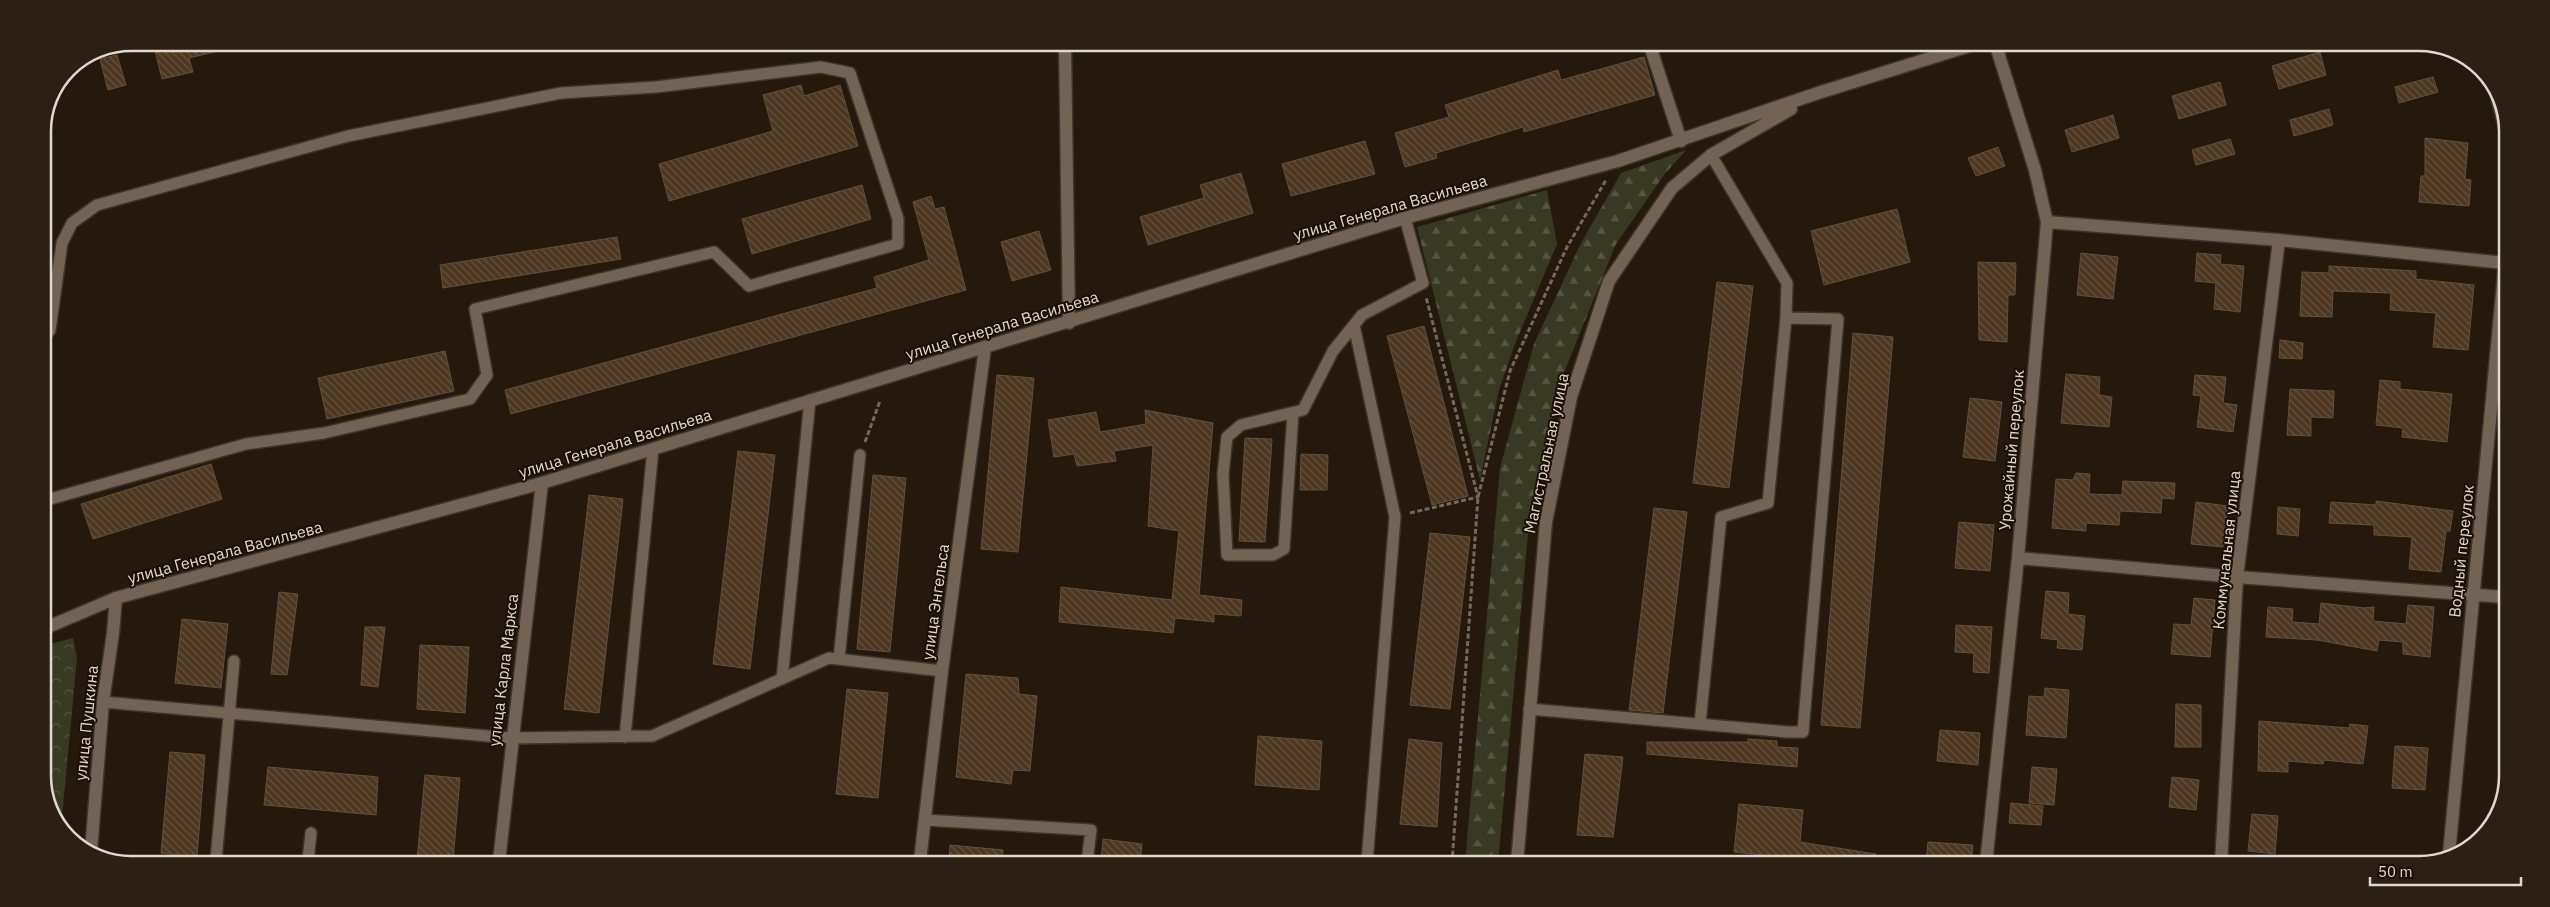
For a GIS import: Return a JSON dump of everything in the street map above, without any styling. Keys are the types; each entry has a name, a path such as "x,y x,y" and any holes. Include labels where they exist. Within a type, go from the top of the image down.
{"street":[{"path":"1065,51 1068,323"},
{"path":"1652,51 1681,141"},
{"name":"улица Генерала Васильева","path":"51,626 116,598 542,483 1406,218 1681,141 1818,93 1953,51"},
{"name":"Урожайный переулок","path":"1987,856 2018,558 2047,222 2034,170 1998,51"},
{"name":"Магистральная улица","path":"1518,856 1546,522 1571,397 1610,281 1672,188 1711,155 1818,93"},
{"path":"2047,222 2499,256"},
{"name":"Коммунальная улица","path":"2221,856 2237,578 2279,240"},
{"name":"Водный переулок","path":"2449,849 2472,595 2499,327"},
{"name":"улица Энгельса","path":"921,856 942,671 985,347"},
{"name":"улица Карла Маркса","path":"499,856 511,738 542,483"},
{"path":"2018,558 2237,578 2499,597"},
{"name":"улица Пушкина","path":"91,844 102,702 113,633 116,598"}],"lane":[{"path":"51,323 62,243 72,223 97,205 348,136 561,93 656,87 821,67 850,73 898,219 898,244 749,286 714,252 475,309 487,375 470,399 324,433 246,444 51,499"},
{"path":"1700,722 1721,517 1768,503 1786,318 1787,283 1711,155"},
{"path":"1293,412 1284,549 1274,555 1227,555 1223,474 1227,438 1242,425 1293,412 1303,410 1332,351 1362,315 1423,283 1406,218"},
{"path":"1529,709 1803,732 1838,319 1786,318"},
{"path":"1354,325 1395,517 1368,856"},
{"path":"782,679 810,400"},
{"path":"625,737 653,449"},
{"path":"839,659 860,455"},
{"path":"102,702 511,738 625,737 652,736 828,658 942,671"},
{"path":"216,856 234,662"},
{"path":"925,820 1091,830 1088,856"},
{"path":"308,856 311,834"}],"path":[{"path":"1452,856 1478,496 1510,371 1567,246 1618,160"},
{"path":"1423,283 1478,496"},
{"path":"860,455 880,401"},
{"path":"1395,517 1478,496"}],"green space":[{"path":"1686,150 1664,175 1616,244 1561,380 1529,522 1499,856 1466,856 1500,468 1534,344 1580,245 1621,173"},
{"path":"1547,190 1557,244 1515,344 1499,390 1480,480 1417,227"},
{"path":"73,638 77,658 62,815 56,801 51,781 51,644"}],"building":[{"path":"155,51 219,51 189,58 193,72 162,79"},
{"path":"2320,52 2326,75 2279,89 2272,66"},
{"path":"117,55 126,85 108,90 100,59"},
{"path":"1644,57 1655,95 1524,132 1523,127 1436,153 1437,158 1405,167 1395,133 1449,117 1445,105 1558,70 1561,80"},
{"path":"2433,77 2438,92 2399,103 2395,87"},
{"path":"2220,82 2226,105 2179,119 2172,96"},
{"path":"801,85 804,96 840,85 858,146 669,201 659,164 773,131 763,95"},
{"path":"2329,109 2333,125 2294,136 2290,120"},
{"path":"2113,115 2119,138 2072,152 2065,130"},
{"path":"2425,138 2468,143 2465,179 2471,180 2469,206 2419,202 2421,176 2425,176"},
{"path":"2230,139 2235,154 2196,165 2192,150"},
{"path":"1365,141 1375,174 1291,196 1282,164"},
{"path":"1998,147 2005,166 1976,176 1968,158"},
{"path":"1241,173 1253,213 1148,245 1140,217 1204,198 1200,185"},
{"path":"862,185 871,219 752,254 742,219"},
{"path":"931,196 935,209 944,207 966,290 511,414 505,390 877,288 874,277 929,260 913,202"},
{"path":"1897,209 1910,262 1824,285 1811,231"},
{"path":"1039,231 1051,270 1012,281 1001,242"},
{"path":"617,237 621,259 443,288 440,265"},
{"path":"2081,253 2118,257 2113,299 2077,295"},
{"path":"2197,253 2221,255 2220,264 2244,266 2240,312 2214,309 2216,283 2195,281"},
{"path":"1978,262 2016,263 2015,295 2008,295 2007,342 1979,340"},
{"path":"2329,266 2416,271 2416,279 2474,285 2468,350 2433,347 2436,313 2390,310 2391,293 2333,291 2332,317 2300,316 2302,272 2329,273"},
{"path":"1717,282 1753,286 1729,488 1693,483"},
{"path":"1424,326 1468,496 1432,505 1387,336"},
{"path":"1853,333 1893,337 1860,728 1821,725"},
{"path":"2280,340 2303,343 2302,359 2279,358"},
{"path":"445,351 454,391 327,419 318,378"},
{"path":"2066,374 2100,377 2099,395 2112,397 2109,427 2061,423"},
{"path":"997,375 1034,378 1018,552 981,549"},
{"path":"2195,375 2226,377 2223,403 2237,405 2233,432 2197,427 2201,396 2193,395"},
{"path":"2380,380 2400,382 2400,389 2452,394 2447,442 2402,437 2403,428 2376,425"},
{"path":"2290,389 2334,391 2333,418 2311,417 2311,436 2287,435"},
{"path":"1970,398 2002,402 1995,461 1963,457"},
{"path":"1145,410 1213,423 1199,595 1242,600 1241,616 1214,614 1214,622 1175,618 1173,633 1059,622 1061,587 1172,600 1179,531 1148,526 1153,445 1114,451 1116,461 1077,466 1074,454 1054,457 1048,420 1096,412 1100,432 1146,424"},
{"path":"1245,438 1272,439 1265,542 1239,541"},
{"path":"738,451 775,455 750,669 713,664"},
{"path":"1301,454 1328,455 1327,490 1300,490"},
{"path":"211,464 222,499 93,539 81,504"},
{"path":"2076,473 2090,474 2089,494 2122,495 2123,481 2175,483 2174,499 2162,498 2161,513 2120,511 2119,525 2086,523 2086,531 2052,528 2056,479 2073,480"},
{"path":"873,475 906,478 890,652 857,649"},
{"path":"589,495 623,499 599,713 564,709"},
{"path":"2376,501 2453,511 2450,531 2446,531 2441,572 2409,569 2412,537 2374,535 2374,525 2329,523 2331,502 2376,505"},
{"path":"2196,502 2228,506 2223,547 2191,544"},
{"path":"2278,507 2300,509 2298,536 2277,534"},
{"path":"1654,508 1687,512 1663,713 1629,710"},
{"path":"1959,522 1994,525 1990,571 1955,568"},
{"path":"1430,533 1470,537 1450,709 1410,705"},
{"path":"2046,591 2069,593 2068,614 2085,616 2082,650 2057,648 2058,640 2041,638"},
{"path":"279,592 298,594 287,675 271,674"},
{"path":"2194,598 2215,600 2210,657 2171,654 2174,624 2191,625"},
{"path":"2321,603 2364,608 2374,607 2373,621 2406,624 2408,605 2434,607 2430,657 2403,654 2403,642 2379,640 2377,651 2317,640 2266,637 2268,607 2293,609 2292,622 2319,624"},
{"path":"182,619 228,624 221,688 175,683"},
{"path":"1956,625 1992,627 1989,673 1973,672 1974,653 1955,652"},
{"path":"365,627 385,627 378,687 361,685"},
{"path":"420,645 469,647 465,713 417,709"},
{"path":"966,674 1018,678 1019,694 1037,696 1030,771 1013,770 1011,784 956,777"},
{"path":"2045,688 2069,690 2066,738 2026,735 2029,696 2044,697"},
{"path":"847,689 888,693 878,798 836,794"},
{"path":"2176,704 2201,705 2201,747 2175,747"},
{"path":"2259,721 2349,728 2350,724 2368,726 2363,764 2324,760 2323,764 2288,761 2288,772 2258,771"},
{"path":"1940,730 1980,733 1978,765 1937,761"},
{"path":"1258,736 1322,741 1319,790 1255,785"},
{"path":"1409,739 1442,743 1437,827 1400,824"},
{"path":"1748,739 1777,741 1777,747 1798,748 1797,767 1647,754 1647,742 1748,742"},
{"path":"2395,746 2428,748 2425,790 2392,788"},
{"path":"170,752 205,755 197,856 161,853"},
{"path":"1585,754 1623,757 1613,837 1577,835"},
{"path":"268,767 378,777 376,815 264,805"},
{"path":"2032,767 2057,769 2054,805 2029,803"},
{"path":"425,775 460,778 453,856 417,856"},
{"path":"2172,777 2199,780 2196,810 2169,807"},
{"path":"2011,803 2043,806 2041,825 2009,823"},
{"path":"1739,804 1803,810 1800,842 1876,854 1876,856 1775,856 1734,852"},
{"path":"2252,814 2278,816 2275,854 2248,851"},
{"path":"1103,839 1142,844 1141,856 1102,856"},
{"path":"1928,842 1973,845 1972,856 1927,856"},
{"path":"950,845 1003,850 1002,856 949,856"}]}
